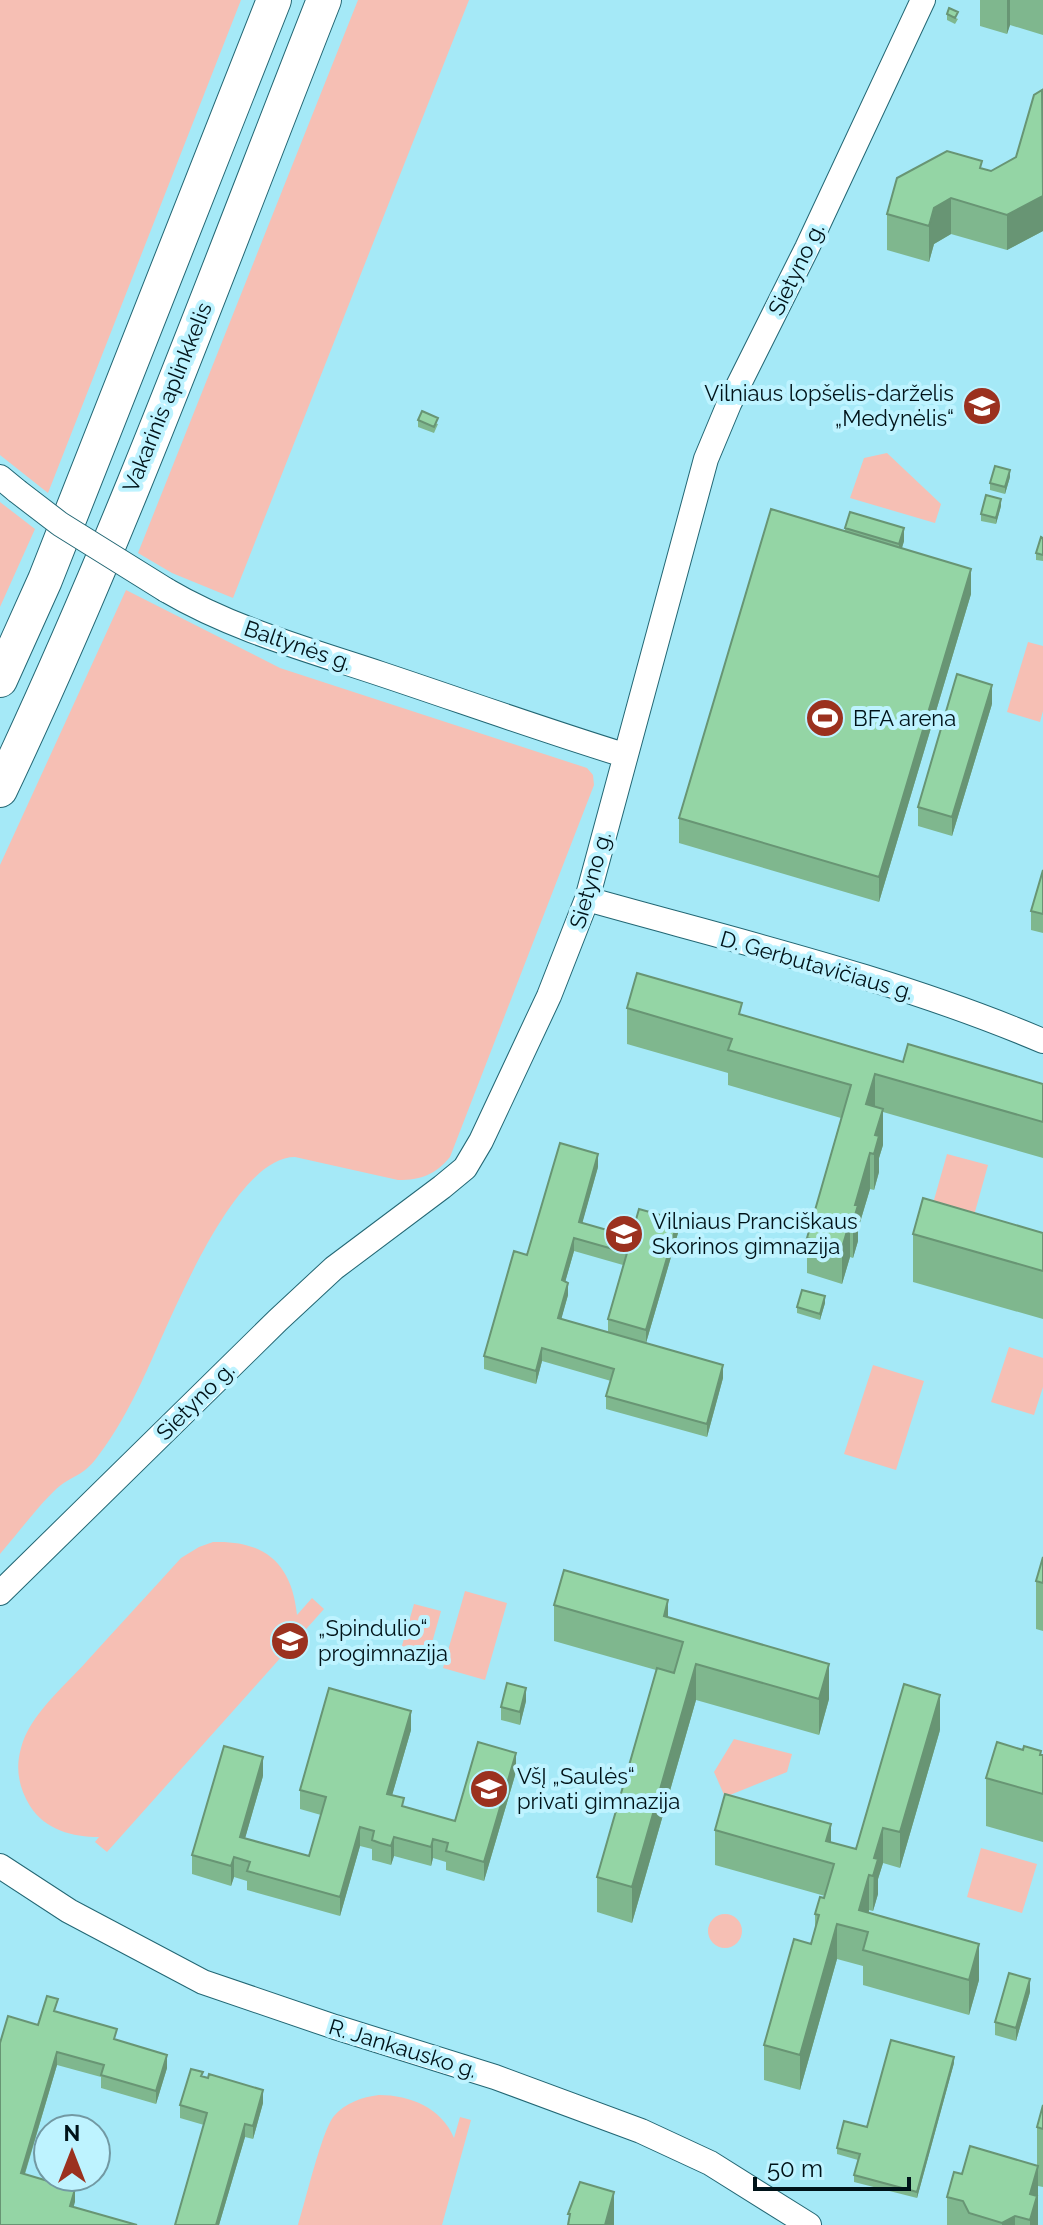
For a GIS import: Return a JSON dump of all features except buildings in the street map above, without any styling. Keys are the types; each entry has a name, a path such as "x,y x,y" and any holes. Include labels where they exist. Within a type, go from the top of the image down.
{"highway":[{"name":"Vakarinis aplinkkelis","path":"0,680 45,580 274,0"},
{"name":"Vakarinis aplinkkelis","path":"0,790 36,714 128,495 324,0"}],"street":[{"name":"Sietyno g.","path":"0,1593 334,1268 465,1168 481,1141 579,925 693,501 713,441 923,0"},
{"name":"Baltynės g.","path":"9,484 60,524 166,590 222,618 522,724 624,755"},
{"name":"D. Gerbutavičiaus g.","path":"587,899 862,976 986,1017 1043,1041"},
{"name":"R. Jankausko g.","path":"0,1866 69,1911 203,1982 537,2091 641,2131 710,2163 809,2225"}],"shaded area":[{"path":"0,0 241,0 48,493 0,455"},
{"path":"358,0 469,0 233,598 172,573 138,553"},
{"path":"887,453 941,504 935,523 850,498 864,458"},
{"path":"0,502 35,529 0,607"},
{"path":"126,590 280,668 587,768 593,775 594,785 450,1157 427,1175 398,1180 295,1157 271,1165 248,1185 225,1214 204,1250 110,1439 89,1467 46,1499 0,1554 0,865"},
{"path":"1028,642 1043,646 1043,711 1040,722 1007,712"},
{"path":"947,1154 988,1165 973,1219 932,1207"},
{"path":"1009,1347 1043,1358 1043,1387 1034,1415 991,1402"},
{"path":"873,1365 924,1381 896,1470 844,1454"},
{"path":"213,1542 247,1545 273,1559 289,1582 297,1615 312,1598 324,1609 107,1852 95,1842 99,1837 79,1836 60,1830 43,1821 30,1806 18,1771 25,1736 49,1702 181,1558"},
{"path":"465,1591 507,1603 485,1680 443,1668"},
{"path":"414,1604 441,1611 426,1664 399,1656"},
{"path":"734,1739 792,1754 787,1772 725,1797 714,1772"},
{"path":"981,1848 1037,1864 1022,1913 967,1897"},
{"path":"725,1914 737,1919 742,1931 737,1943 725,1948 713,1943 708,1931 713,1919"},
{"path":"379,2095 424,2105 442,2119 454,2138 460,2117 471,2120 442,2225 298,2225 329,2124 334,2116 354,2101"}],"place":[{"name":"Vilniaus lopšelis-darželis „Medynėlis“","path":"982,406"},
{"name":"BFA arena","path":"825,718"},
{"name":"Vilniaus Pranciškaus Skorinos gimnazija","path":"624,1234"},
{"name":"„Spindulio“ progimnazija","path":"290,1641"},
{"name":"VšĮ „Saulės“ privati gimnazija","path":"489,1789"}]}
